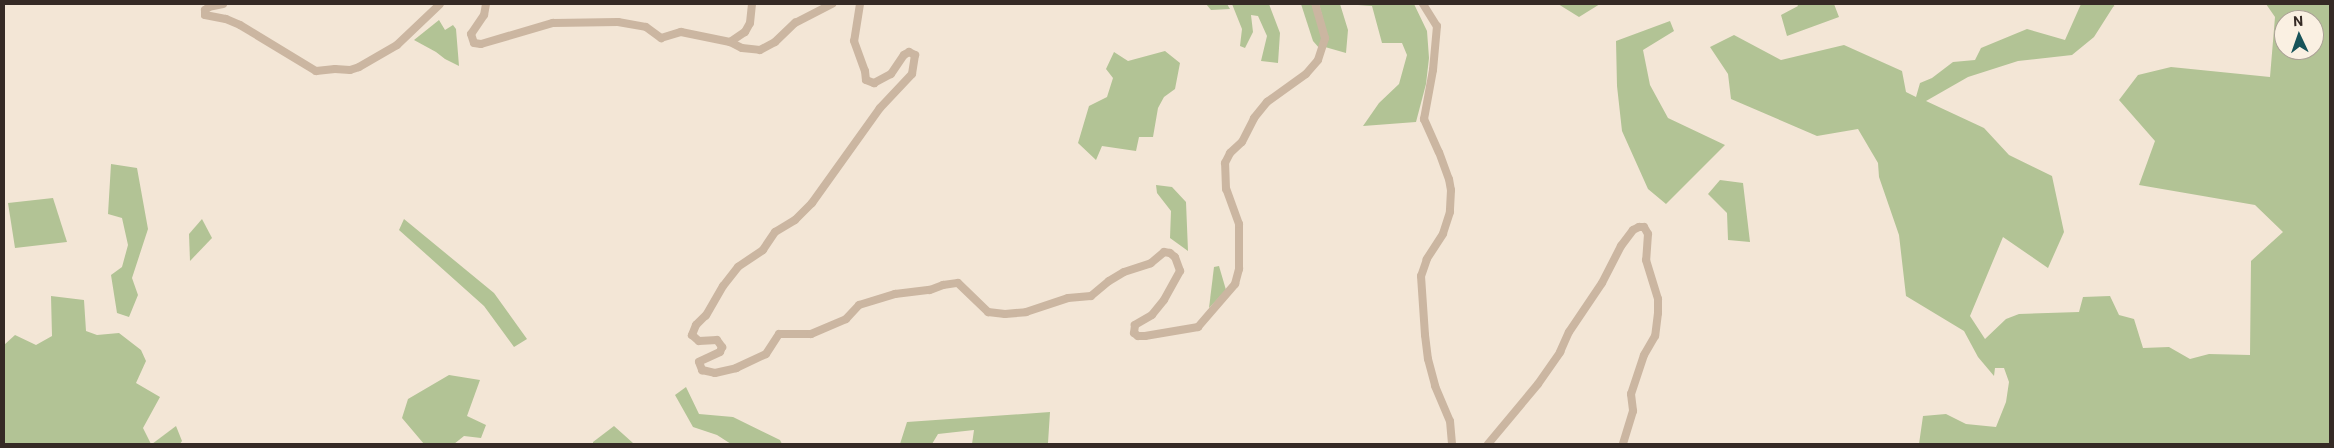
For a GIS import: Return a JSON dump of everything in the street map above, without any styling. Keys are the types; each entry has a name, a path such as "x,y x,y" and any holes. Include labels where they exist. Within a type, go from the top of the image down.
{"street":[{"path":"223,4 208,6 205,10 205,15 226,19 240,26 316,71 350,70 359,67 397,45 440,4"},
{"path":"486,4 484,15 473,28 471,34 474,43 480,44 553,23 610,22 646,28 661,38 681,32 692,33 730,42 742,48 760,50 776,42 795,22 832,4"},
{"path":"730,42 745,32 750,24 752,4"},
{"path":"860,4 854,41 865,71 866,80 874,83 891,74 908,52 915,55 912,74 876,113 812,203 795,220 775,232 763,250 738,267 723,286 706,315 693,331 694,339 717,340 722,348 720,352 699,362 702,370 715,373 736,368 766,354 778,334 811,334 846,319 859,305 895,294 930,290 943,285 958,283 988,312 1005,314 1026,312 1068,298 1091,296 1108,281 1151,263 1164,252 1170,252 1175,257 1180,271 1159,307 1152,315 1135,325 1134,333 1138,336 1145,336 1198,327 1235,284 1240,270 1239,224 1226,189 1225,163 1230,153 1242,142 1254,118 1267,102 1306,74 1318,60 1325,38 1315,4"},
{"path":"1423,4 1437,26 1433,70 1424,119 1440,152 1451,190 1450,212 1443,234 1427,259 1421,276 1427,354 1435,386 1450,421 1452,444"},
{"path":"1488,444 1538,384 1560,352 1569,332 1602,283 1621,246 1633,230 1644,227 1648,234 1646,260 1658,299 1658,319 1655,336 1644,355 1630,394 1633,411 1623,444"}],"green space":[{"path":"1206,4 1227,4 1230,9 1211,10"},
{"path":"1232,4 1269,4 1280,33 1278,63 1261,61 1267,36 1258,16 1251,15 1253,32 1245,48 1240,46 1242,29"},
{"path":"1301,4 1312,4 1322,38 1320,49 1313,41"},
{"path":"1319,4 1340,4 1348,30 1346,53 1325,47 1327,34"},
{"path":"1344,4 1414,4 1427,31 1429,58 1426,84 1416,122 1363,126 1379,103 1399,84 1407,55 1402,43 1382,43 1372,6"},
{"path":"1558,4 1600,4 1579,17"},
{"path":"1797,4 1834,4 1839,17 1787,36 1781,15 1798,6"},
{"path":"2081,4 2115,4 2094,37 2072,55 2018,61 1968,77 1926,101 1984,128 2009,155 2052,176 2064,232 2048,268 2003,237 1970,316 1985,339 2006,319 2019,314 2079,312 2083,297 2110,296 2119,315 2134,319 2143,348 2169,347 2190,359 2209,354 2250,355 2251,261 2283,232 2255,205 2139,185 2155,141 2119,100 2138,75 2171,67 2270,77 2274,29 2274,60 2324,60 2324,10 2274,10 2274,16 2266,4 2330,4 2330,444 1919,444 1923,416 1946,414 1966,424 1996,427 2006,402 2009,382 2004,368 1995,368 1994,376 1978,357 1964,331 1906,296 1899,235 1879,177 1878,163 1858,129 1817,136 1731,99 1728,74 1710,47 1734,35 1781,60 1844,45 1902,71 1906,92 1916,97 1920,83 1932,78 1953,62 1975,60 1981,48 2027,29 2065,40"},
{"path":"439,20 445,30 453,25 456,29 459,66 414,40"},
{"path":"1670,21 1674,31 1643,50 1650,85 1668,118 1725,145 1666,204 1648,189 1622,131 1617,86 1616,41"},
{"path":"1165,51 1180,63 1175,89 1164,97 1158,108 1153,137 1139,137 1136,151 1102,146 1096,160 1078,143 1089,106 1107,97 1113,78 1106,69 1114,52 1128,61"},
{"path":"111,164 137,168 148,229 132,278 138,295 129,317 117,313 111,275 122,267 128,245 122,218 108,214"},
{"path":"1720,180 1743,183 1750,242 1728,240 1727,213 1708,194"},
{"path":"1156,185 1172,187 1186,202 1188,251 1170,238 1171,211 1157,193"},
{"path":"53,198 67,242 15,248 8,203"},
{"path":"202,219 212,238 190,261 189,234"},
{"path":"404,219 494,293 527,339 514,347 484,306 399,230"},
{"path":"1219,266 1226,290 1209,308 1214,267"},
{"path":"51,296 84,300 86,331 97,335 119,333 141,350 146,361 136,383 160,397 143,428 151,444 4,444 4,345 15,335 36,345 52,336"},
{"path":"449,375 480,380 467,416 486,425 481,438 464,436 454,444 424,444 402,418 408,399"},
{"path":"686,387 699,414 733,417 780,440 782,444 731,444 717,435 693,427 675,395"},
{"path":"1050,412 1048,443 972,444 974,430 938,434 932,444 900,444 907,422"},
{"path":"176,426 182,441 180,444 152,444"},
{"path":"614,426 633,443 642,444 593,444 593,442"}]}
